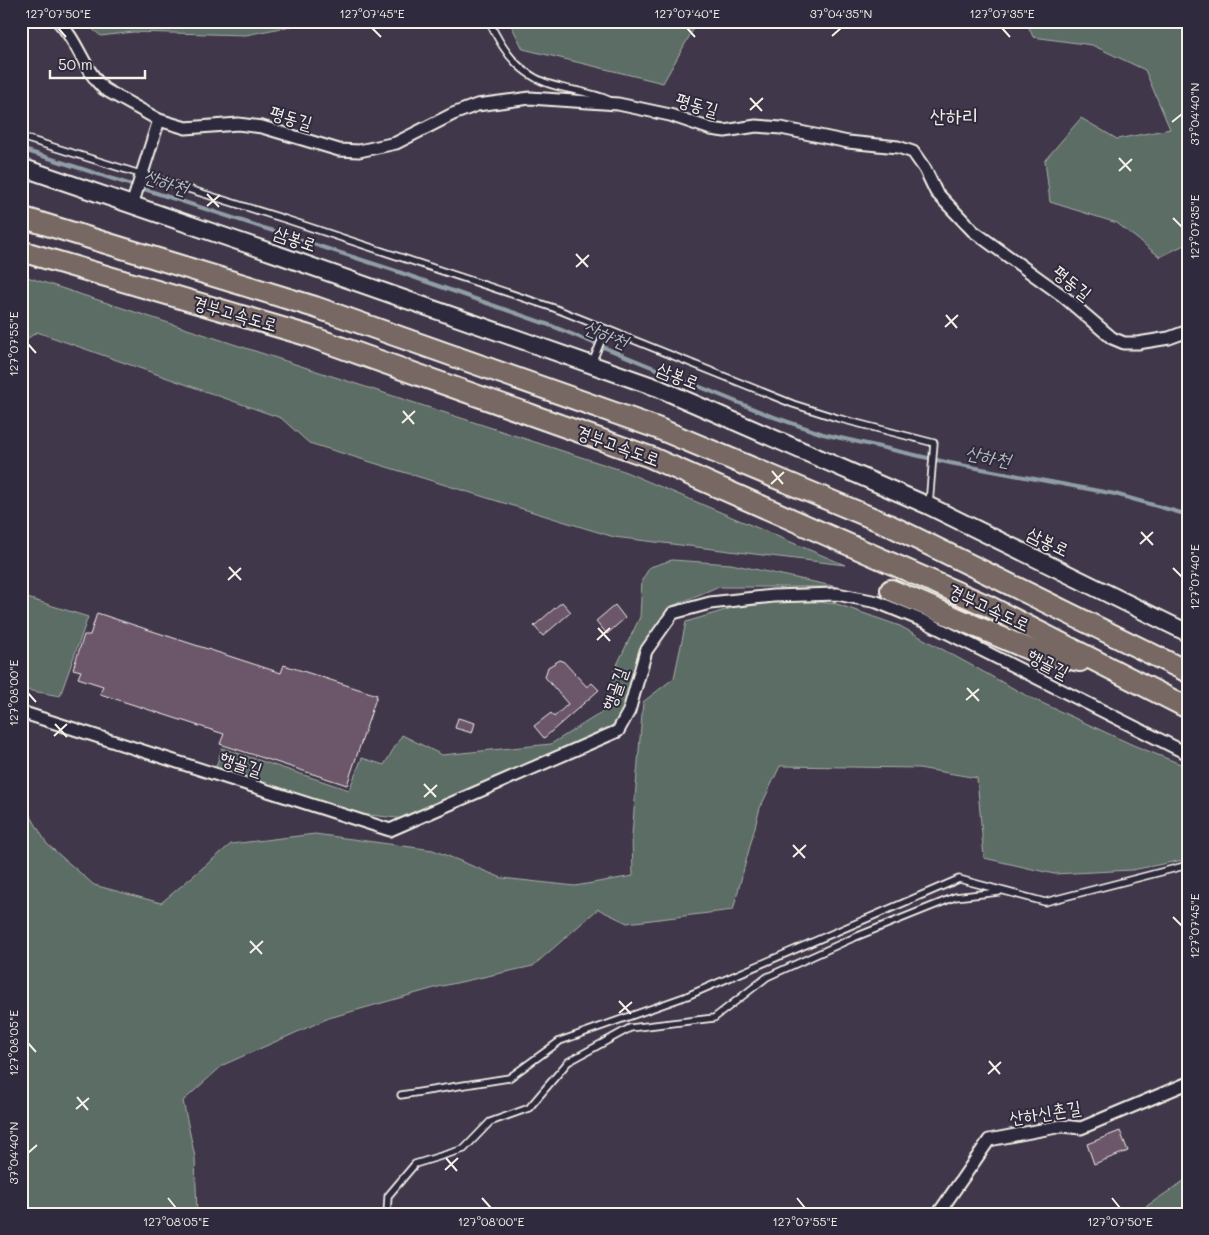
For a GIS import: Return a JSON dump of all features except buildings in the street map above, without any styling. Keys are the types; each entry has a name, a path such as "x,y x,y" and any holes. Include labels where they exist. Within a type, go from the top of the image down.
{"highway":[{"name":"경부고속도로","path":"21,217 315,307 658,428 889,525 1188,672"},
{"name":"경부고속도로","path":"21,251 306,335 650,456 988,606 1188,708"},
{"path":"891,590 1033,650 1112,669"}],"main road":[{"name":"삼봉로","path":"21,167 594,359 929,506 1188,633"}],"street":[{"path":"58,21 67,30 97,82 104,89 160,120 132,205"},
{"name":"평동길","path":"160,120 186,128 238,124 262,127 339,150 359,151 396,143 453,114 492,102 530,98 618,104 670,115 711,129 724,130 756,126 781,128 848,142 898,147 913,152 925,169 936,192 972,231 1063,296 1112,338 1124,344 1138,343 1169,338 1188,330"},
{"name":"행골길","path":"21,712 390,830 618,731 629,711 646,651 673,614 710,603 773,596 837,594 877,602 928,624 1188,754"},
{"name":"산하신촌길","path":"938,1214 989,1140 1062,1126 1081,1128 1188,1083"}],"lane":[{"path":"489,21 501,46 513,62 529,74 558,87 603,97 618,104"},
{"path":"21,137 141,177 437,268 554,308 793,404 837,418 934,443 929,506"},
{"path":"594,359 606,329"},
{"path":"401,1095 509,1078 560,1041 687,996 959,879 1045,902 1188,865"},
{"path":"388,1214 388,1196 415,1164 464,1149 490,1122 529,1108 568,1062 630,1028 714,1018 767,977 853,938 954,897 1003,891"},
{"path":"945,1203 951,1214"}],"green space":[{"path":"82,21 316,21 246,35 133,32 101,36"},
{"path":"509,21 698,21 663,83 523,49"},
{"path":"1026,21 1188,21 1188,243 1160,257 1117,223 1050,202 1045,160 1081,118 1117,139 1170,129 1145,70 1092,45 1033,37"},
{"path":"21,275 621,470 845,565 614,537 309,443 281,418 37,332 21,343"},
{"path":"672,560 731,564 837,587 717,587 668,608 637,656 629,711 625,708 605,735 406,819 360,814 215,770 222,748 349,790 362,758 384,765 402,735 442,755 551,744 609,708 614,671 640,617 642,580 650,567"},
{"path":"21,596 88,617 60,696 21,689"},
{"path":"768,597 837,604 900,626 1029,697 1133,745 1188,767 1188,859 1132,870 1054,874 984,858 977,778 919,768 780,766 760,808 733,910 627,923 598,909 533,966 438,987 329,1018 223,1065 183,1101 195,1157 197,1214 21,1214 21,799 47,844 94,885 161,903 231,844 315,834 433,850 502,878 575,886 633,876 632,835 643,702 674,678 686,622"},
{"path":"1188,1178 1188,1214 1135,1214"}],"waterway":[{"name":"산하천","path":"21,149 396,271 552,326 771,416 823,434 950,463 1115,494 1188,515"}],"district":[{"name":"산하리","path":"954,116"}]}
